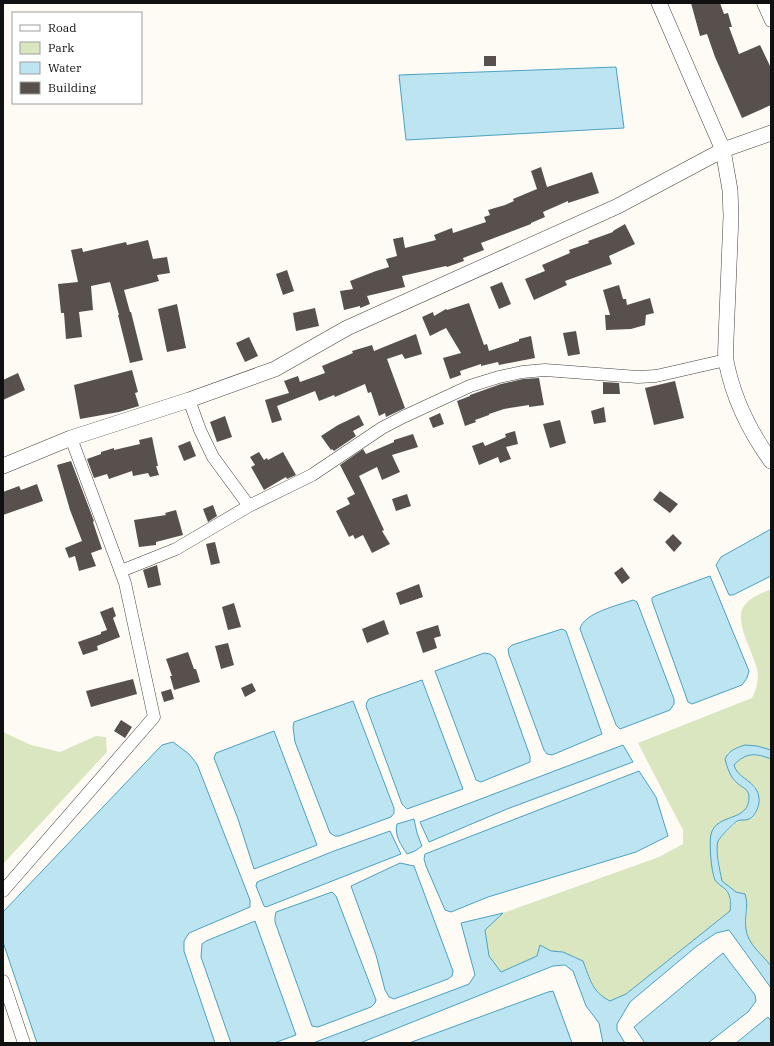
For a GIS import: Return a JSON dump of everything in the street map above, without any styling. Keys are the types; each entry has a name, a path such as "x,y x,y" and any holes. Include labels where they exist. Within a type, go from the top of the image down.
{"street":[{"path":"658,3 723,150 730,190 732,216 726,360 731,383 746,419 762,449 771,460"},
{"path":"764,3 771,21"},
{"path":"3,466 71,438 189,400 275,369 347,328 618,206 723,150 771,133"},
{"path":"121,572 176,549 249,506 312,475 382,428 470,386 522,372 545,370 638,377 656,376 726,360"},
{"path":"189,400 200,430 213,457 249,506"},
{"path":"3,891 154,717 125,583 71,438"},
{"path":"3,982 24,1043"}],"green space":[{"path":"771,589 771,750 757,746 727,753 736,783 746,789 749,793 749,803 744,812 716,826 718,884 727,892 730,902 730,911 626,994 610,1001 595,989 583,961 563,952 551,951 540,945 537,956 501,972 489,956 485,930 503,913 659,857 683,844 683,830 638,743 752,698 758,681 757,667 743,629 741,612 750,600"},
{"path":"3,732 31,745 60,752 96,736 106,737 107,752 3,864"},
{"path":"747,755 760,755 771,759 771,966 750,942 746,928 747,901 722,881 717,849 718,840 737,822 748,819 756,787 740,774 734,765 740,758"}],"water":[{"path":"616,67 624,128 406,140 399,75"},
{"path":"771,529 771,576 733,595 729,595 716,565 721,557"},
{"path":"710,576 749,671 747,678 742,685 692,704 688,702 652,598"},
{"path":"633,600 637,602 674,699 674,704 670,710 620,729 616,725 580,629 583,623 594,614"},
{"path":"562,629 566,631 602,734 552,755 547,754 544,750 508,649 512,645"},
{"path":"484,653 490,654 495,658 530,756 530,762 481,782 476,780 435,671"},
{"path":"422,680 463,789 407,809 402,804 366,706 369,699"},
{"path":"353,701 394,808 394,813 391,817 339,836 335,836 330,833 295,742 293,727 294,722"},
{"path":"274,731 317,845 254,869 238,819 214,758 216,753"},
{"path":"173,742 189,754 197,764 250,900 250,907 189,933 184,941 184,951 215,1043 37,1043 3,942 3,912 162,745"},
{"path":"623,745 633,762 507,809 429,842 420,822"},
{"path":"745,745 757,746 771,750 771,759 751,755 743,758 734,765 739,774 758,792 759,803 756,813 748,820 737,821 719,839 717,845 717,855 722,881 736,892 745,894 747,903 747,935 752,945 771,966 771,988 729,930 716,933 697,946 630,1002 617,1024 617,1030 625,1043 603,1043 599,1023 586,1006 573,971 565,965 553,966 360,1043 313,1043 469,984 475,975 461,923 503,913 485,930 489,956 501,972 537,956 540,945 551,951 563,952 583,961 595,989 610,1001 626,994 730,911 728,893 715,880 712,870 710,838 714,827 726,819 739,814 748,804 749,796 746,789 732,778 725,759 731,751"},
{"path":"639,771 656,797 668,836 636,852 488,897 451,912 445,910 426,866 424,859 425,854"},
{"path":"414,819 422,846 407,854 397,836 396,828 397,824"},
{"path":"390,831 401,854 266,907 264,906 256,886 257,882 334,851"},
{"path":"400,863 414,866 453,971 452,976 448,979 394,999 389,997 385,990 376,955 351,886"},
{"path":"332,892 336,896 376,1000 371,1007 318,1027 312,1026 275,922 275,917 276,912"},
{"path":"255,921 296,1035 274,1043 231,1043 201,957 202,944"},
{"path":"723,953 755,995 756,1001 748,1012 708,1043 645,1043 634,1027"},
{"path":"553,991 572,1043 409,1043 548,992"},
{"path":"768,1017 771,1021 771,1043 736,1043"}],"building":[{"path":"691,3 720,3 724,14 728,13 732,27 729,27 739,54 760,45 771,68 771,105 742,118 715,57 707,34 700,36"},
{"path":"484,56 496,56 496,66 484,66"},
{"path":"541,167 547,187 592,172 599,193 568,203 568,201 543,212 545,217 531,224 481,243 484,250 463,258 464,261 447,267 402,276 405,287 367,296 370,304 360,308 360,306 344,310 340,291 353,289 350,281 389,267 386,259 397,256 393,239 403,237 405,248 436,240 434,235 452,228 453,233 486,222 484,217 490,215 488,210 505,205 514,201 513,199 537,189 531,171"},
{"path":"625,224 635,244 609,256 612,264 565,281 567,285 534,300 525,279 545,271 542,265 570,253 569,250 613,232"},
{"path":"148,240 153,259 167,257 170,273 157,275 159,281 124,290 143,360 130,363 110,282 91,286 93,310 79,312 82,337 66,339 64,313 61,313 58,284 78,282 71,250 82,248 83,252 126,242 127,245"},
{"path":"287,270 294,291 283,295 276,274"},
{"path":"502,282 511,304 499,309 490,287"},
{"path":"619,285 623,299 626,299 627,305 650,298 654,313 646,315 645,325 631,329 606,330 605,315 610,315 603,290"},
{"path":"469,303 484,345 487,344 489,351 519,341 519,339 531,336 535,358 499,365 498,362 481,366 481,364 460,371 461,375 450,379 443,358 461,353 446,328 430,336 422,317 433,312 434,316 446,309 447,310"},
{"path":"177,304 186,348 167,352 158,309"},
{"path":"315,308 319,326 296,331 293,313"},
{"path":"576,331 580,354 568,356 563,333"},
{"path":"416,334 422,354 405,359 402,354 387,359 405,408 386,417 385,413 379,416 371,392 368,393 365,384 335,397 334,395 319,401 315,391 277,406 282,420 272,423 265,400 289,393 284,381 298,376 300,382 325,373 322,366 353,353 352,351 372,345 374,351"},
{"path":"249,337 258,356 245,362 236,343"},
{"path":"132,370 138,392 135,393 139,406 119,412 80,419 74,385"},
{"path":"18,373 25,390 3,400 3,380"},
{"path":"539,378 544,405 529,407 529,405 504,409 475,420 476,422 465,426 457,401 501,384 523,379"},
{"path":"675,381 684,418 654,425 645,388"},
{"path":"603,382 619,383 620,394 603,394"},
{"path":"604,407 606,422 594,424 591,411"},
{"path":"440,413 444,424 433,428 429,418"},
{"path":"359,415 364,425 353,431 356,436 334,451 332,449 331,450 321,436 338,425"},
{"path":"225,416 232,437 217,442 210,422"},
{"path":"560,420 566,443 550,448 543,424"},
{"path":"515,431 518,444 506,447 511,459 500,463 498,457 479,465 472,446 483,442 485,446 506,437 505,434"},
{"path":"413,434 418,447 392,455 400,472 382,480 377,467 359,476 384,530 382,531 390,544 372,553 363,535 355,539 353,535 349,537 336,511 350,504 347,498 355,494 340,465 363,449 366,454 394,442 394,440"},
{"path":"152,437 158,466 156,466 159,475 150,477 148,473 133,476 132,471 109,479 107,474 94,478 87,459 101,454 101,452 114,448 114,450 140,444 139,440"},
{"path":"190,441 196,456 184,461 178,446"},
{"path":"259,452 264,460 267,458 268,460 283,452 296,475 287,479 286,477 264,490 251,467 255,465 250,457"},
{"path":"71,461 94,521 93,522 102,549 91,553 96,566 79,571 75,556 69,558 65,548 82,541 70,510 57,465"},
{"path":"37,484 43,501 3,515 3,492 19,486 21,490"},
{"path":"660,491 678,504 670,513 653,500"},
{"path":"407,494 411,506 396,511 392,499"},
{"path":"213,505 217,516 208,522 203,509"},
{"path":"176,510 183,535 156,542 156,545 139,547 134,520 166,515 165,513"},
{"path":"673,534 682,543 674,552 665,542"},
{"path":"215,542 220,563 211,565 206,544"},
{"path":"157,565 161,585 148,588 143,570"},
{"path":"622,567 630,578 622,584 614,573"},
{"path":"419,584 423,597 400,605 396,593"},
{"path":"234,603 241,627 228,630 222,607"},
{"path":"113,607 116,616 113,618 120,637 97,646 98,650 83,655 78,642 101,634 101,632 107,630 100,612"},
{"path":"384,620 389,634 367,643 362,629"},
{"path":"438,625 441,636 434,638 437,648 423,653 416,632"},
{"path":"228,643 234,665 221,669 215,646"},
{"path":"188,652 200,682 174,690 170,676 172,676 166,659"},
{"path":"133,679 137,694 91,707 86,691"},
{"path":"252,683 256,691 245,697 241,688"},
{"path":"171,689 174,699 164,702 161,692"},
{"path":"121,720 132,727 125,738 114,731"}]}
